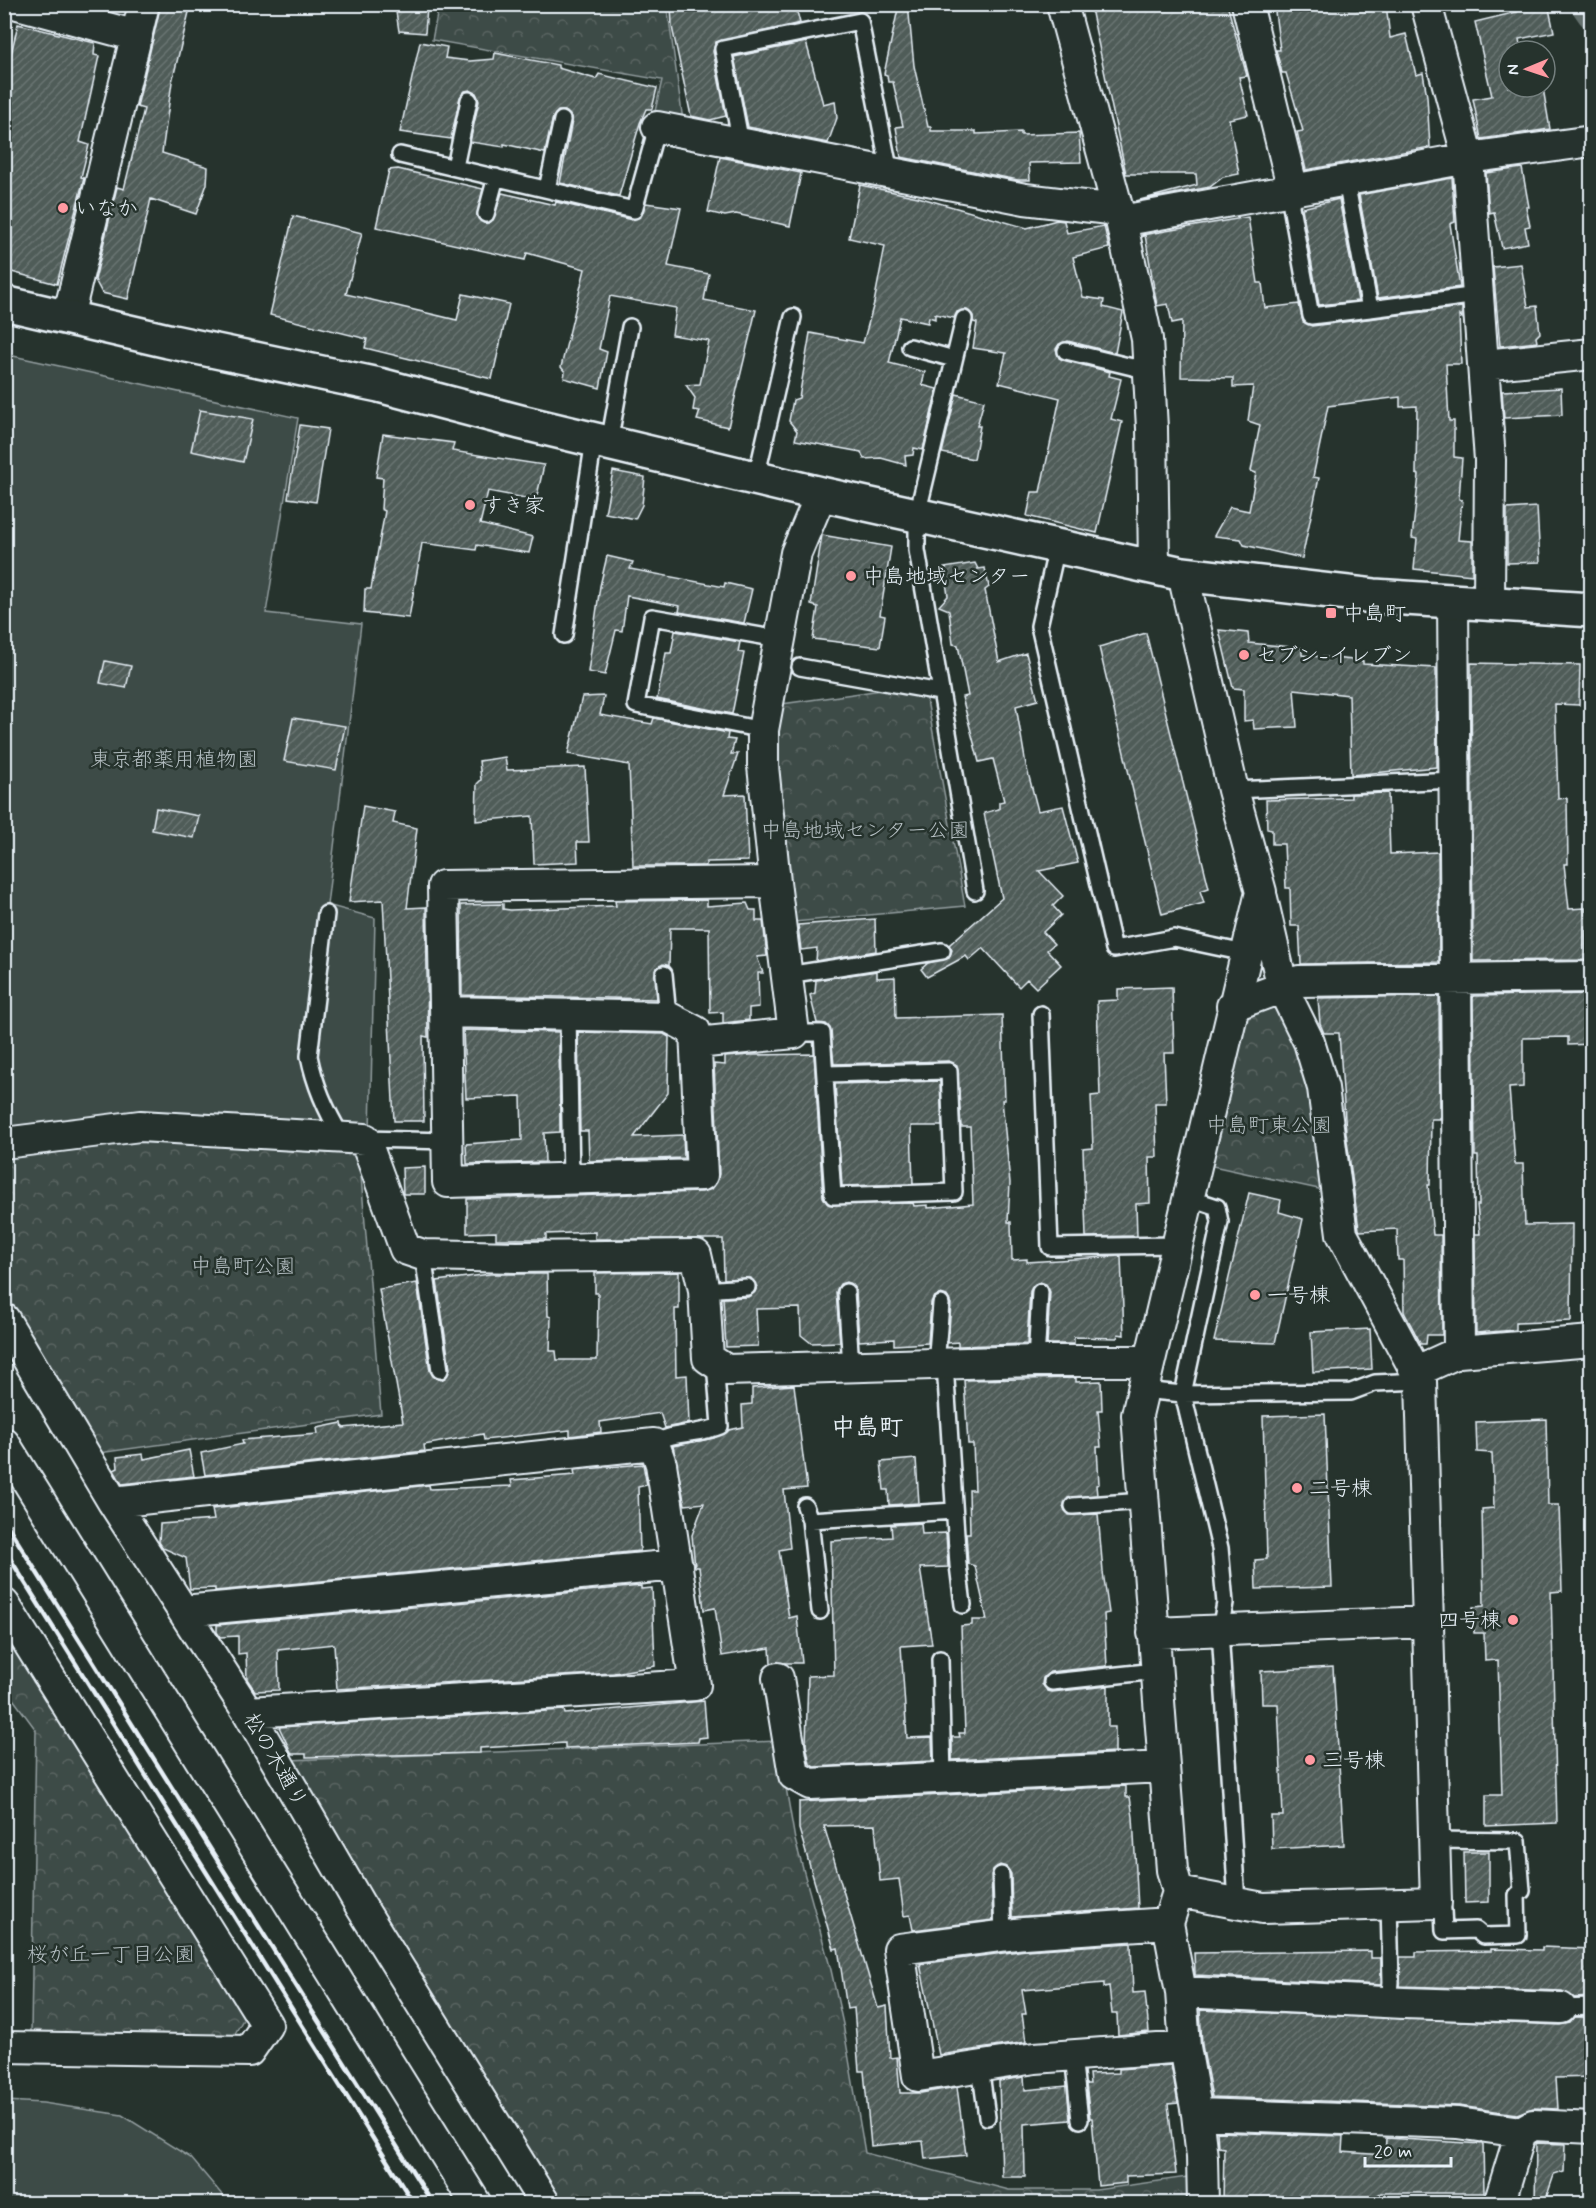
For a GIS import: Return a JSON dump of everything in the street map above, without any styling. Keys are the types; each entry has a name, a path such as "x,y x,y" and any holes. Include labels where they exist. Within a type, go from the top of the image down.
{"main road":[{"path":"4,303 168,341 379,385 821,494 1169,570 1374,596 1592,610"}],"street":[{"path":"18,4 136,36"},
{"path":"68,316 144,4"},
{"path":"1062,4 1119,216 1147,339 1169,570 1261,892 1283,989 1309,1042 1323,1088 1342,1234 1418,1377 1428,1622 1435,1903 1263,1908 1178,1892"},
{"path":"1247,4 1293,190"},
{"path":"1426,4 1468,158 1490,460 1489,603"},
{"path":"657,127 1119,216 1293,190 1468,158 1592,141"},
{"path":"1484,365 1592,354"},
{"path":"697,1043 794,1033 763,766 763,730 796,553 821,494"},
{"path":"1454,601 1459,1352"},
{"path":"446,1012 668,1017 694,1031 697,1043 702,1175 448,1182 443,886 775,882"},
{"path":"1203,2204 1202,2157 1197,2114 1185,2047 1181,1992 1168,1923 1178,1892 1172,1870 1137,1415 1261,892"},
{"path":"1233,1006 1283,989 1299,981 1456,977 1474,980 1592,977"},
{"path":"4,1143 140,1126 354,1138 405,1249 423,1255 696,1255 704,1290 708,1358 726,1370 1036,1361 1146,1375"},
{"name":"松の木通り","path":"4,1319 112,1502 248,1712 360,1905 544,2204"},
{"path":"1418,1377 1459,1352 1592,1341"},
{"path":"4,1443 476,2204"},
{"path":"112,1502 654,1444 661,1464 695,1685 248,1712"},
{"path":"183,1611 677,1565"},
{"path":"4,1604 267,2025 249,2051 4,2047"},
{"path":"1153,1633 1428,1622"},
{"path":"778,1678 794,1775 810,1784 1164,1767"},
{"path":"1168,1923 1003,1936 899,1949 918,2076 1073,2055 1185,2047"},
{"path":"1181,1992 1389,2003 1561,2008"},
{"path":"1197,2114 1458,2123 1521,2132 1533,2125 1592,2128"},
{"path":"1499,2204 1521,2132"}],"lane":[{"path":"741,144 723,49 860,21 890,173"},
{"path":"455,167 470,100"},
{"path":"547,189 562,120"},
{"path":"400,154 634,210 657,127"},
{"path":"486,214 496,177"},
{"path":"1346,181 1370,309"},
{"path":"1293,190 1291,206 1311,316 1478,295"},
{"path":"756,478 793,317"},
{"path":"964,319 917,515 917,550 975,891"},
{"path":"564,635 601,441 630,327"},
{"path":"910,347 954,359"},
{"path":"1066,351 1149,371"},
{"path":"1057,547 1040,626 1041,636 1114,949 1174,938 1245,953"},
{"path":"763,730 636,705 652,617 779,639"},
{"path":"800,668 940,692"},
{"path":"1233,790 1454,780"},
{"path":"326,914 309,1056 314,1079 327,1113 354,1138 448,1141"},
{"path":"787,975 942,951"},
{"path":"664,974 668,1017"},
{"path":"568,1014 571,1179"},
{"path":"1041,1014 1050,1247 1176,1245"},
{"path":"794,1033 822,1033 833,1196 954,1192 949,1071 826,1074"},
{"path":"1187,1197 1217,1207 1220,1222 1183,1394 1220,1548 1226,1603 1220,1630 1237,1903"},
{"path":"423,1255 441,1370"},
{"path":"704,1290 747,1287"},
{"path":"846,1292 850,1366"},
{"path":"1036,1361 1040,1292"},
{"path":"941,1304 940,1365 963,1605"},
{"path":"654,1444 664,1437 710,1430 720,1426 715,1363"},
{"path":"1146,1375 1183,1394 1350,1392 1375,1383 1418,1377"},
{"path":"1072,1506 1144,1501"},
{"path":"820,1611 807,1513 954,1511"},
{"path":"940,1659 943,1777"},
{"path":"1052,1682 1156,1671"},
{"path":"1434,1840 1518,1840 1522,1891 1517,1895 1518,1935 1483,1936 1476,1930 1444,1931 1443,1910 1435,1903"},
{"path":"1001,1875 1003,1936"},
{"path":"1389,1904 1392,1982 1389,2003"},
{"path":"1561,2008 1592,2007"},
{"path":"1073,2055 1080,2120"},
{"path":"980,2066 987,2117"}],"green space":[{"path":"439,5 667,5 684,128 653,120 662,80 432,40"},
{"name":"東京都薬用植物園","path":"4,354 298,418 266,613 361,624 327,905 375,918 370,1131 5,1134"},
{"name":"中島地域センター公園","path":"924,684 965,906 794,922 771,772 775,705"},
{"name":"中島町東公園","path":"1274,1003 1301,1043 1328,1191 1208,1165 1243,1014"},
{"name":"中島町公園","path":"141,1134 346,1146 360,1164 381,1414 99,1453 5,1297 4,1154"},
{"name":"桜が丘一丁目公園","path":"4,1630 245,2016 233,2037 31,2032 36,1730 5,1688"},
{"path":"778,1741 795,1840 831,1970 843,2024 865,2153 1009,2190 1096,2190 1194,2176 1194,2203 563,2203 289,1760"},
{"path":"5,2101 43,2103 122,2115 191,2158 229,2203 5,2203"}],"building":[{"path":"161,4 191,4 172,82 162,153 208,167 207,184 196,214 151,199 128,299 102,293 95,280 117,187 124,189 144,109 137,107"},
{"path":"671,4 795,4 800,23 716,42 713,51 726,116 710,120 691,116 672,27"},
{"path":"899,4 908,4 914,66 928,127 931,127 931,131 976,131 976,134 1021,132 1021,135 1079,133 1081,162 1029,163 1030,180 1018,180 901,157 896,127 903,126 893,82 888,82 887,75 884,74"},
{"path":"1090,4 1227,4 1247,76 1239,77 1248,115 1229,119 1239,174 1223,177 1210,187 1136,201 1197,185 1196,174 1126,174"},
{"path":"1274,4 1386,4 1390,38 1406,34 1416,75 1423,73 1427,96 1430,147 1306,170 1297,132 1303,131 1286,73 1282,73 1276,50 1280,50"},
{"path":"1515,4 1548,4 1554,32 1519,39 1497,39 1497,99 1545,99 1550,129 1481,139 1473,99 1492,96 1475,22 1517,12"},
{"path":"395,5 427,8 425,33 399,31"},
{"path":"18,24 95,43 94,55 99,56 80,142 89,145 81,177 84,178 57,284 4,270 4,84"},
{"path":"420,42 447,47 445,58 470,61 494,59 495,53 558,65 558,68 596,79 599,74 657,88 652,109 646,109 640,123 619,196 560,183 572,121 565,111 558,111 553,117 545,153 504,144 504,147 470,142 479,101 476,93 470,90 465,91 460,97 451,139 400,132"},
{"path":"806,42 823,104 835,101 837,118 828,143 748,127 734,57"},
{"path":"720,157 801,173 790,226 736,214 725,216 708,212"},
{"path":"1522,168 1529,207 1526,207 1530,226 1525,227 1528,243 1502,248 1494,212 1489,213 1486,173"},
{"path":"398,169 483,189 477,216 484,223 493,220 502,193 555,205 556,202 632,220 641,216 646,203 681,208 668,266 709,274 704,300 756,310 728,427 697,420 700,411 693,410 695,398 686,385 700,384 709,341 672,335 676,308 610,296 599,349 607,352 600,388 564,378 565,372 561,367 585,269 527,253 525,260 376,227 389,170"},
{"path":"1452,178 1455,222 1450,224 1460,287 1378,298 1359,195"},
{"path":"860,185 918,197 1027,228 1057,220 1064,221 1067,233 1104,226 1109,248 1073,257 1083,297 1104,300 1103,307 1123,312 1115,353 1068,341 1059,344 1056,349 1059,358 1063,360 1110,372 1109,376 1121,379 1111,419 1122,422 1097,533 1027,516 1032,492 1040,492 1060,398 999,383 1006,353 973,348 977,323 973,322 973,316 967,310 957,312 954,318 935,314 935,319 929,317 928,323 900,317 889,363 925,372 922,385 937,389 923,450 914,448 913,455 905,456 906,465 881,458 864,459 861,452 795,440 797,431 789,421 793,400 799,398 810,333 863,343 874,303 885,246 849,238"},
{"path":"1339,199 1358,301 1319,305 1302,208"},
{"path":"293,216 362,233 346,294 457,320 463,294 509,304 492,379 365,348 367,339 270,315"},
{"path":"1248,217 1258,283 1262,283 1265,308 1299,304 1303,322 1312,326 1462,307 1462,318 1459,315 1461,364 1446,364 1449,421 1454,421 1454,457 1462,458 1459,499 1462,500 1458,540 1472,541 1472,575 1414,569 1417,539 1412,538 1419,475 1416,474 1417,406 1400,407 1400,397 1328,406 1313,477 1319,478 1302,558 1244,545 1241,539 1214,536 1230,507 1249,511 1256,473 1251,471 1260,425 1248,421 1253,386 1233,387 1233,378 1181,377 1182,321 1172,323 1168,304 1157,306 1145,235 1142,237 1142,235"},
{"path":"1521,264 1528,307 1537,306 1540,333 1536,337 1537,342 1500,346 1493,267"},
{"path":"1561,388 1562,415 1504,418 1502,391"},
{"path":"956,394 984,401 977,426 980,426 974,459 942,453"},
{"path":"200,410 253,419 243,462 191,451"},
{"path":"300,425 328,429 316,502 288,498"},
{"path":"383,434 454,443 452,451 544,465 536,500 488,491 480,524 533,537 529,553 477,545 476,550 422,543 409,618 364,613 365,589 371,589 385,511 381,509 383,478 376,477"},
{"path":"613,471 645,477 642,505 635,519 605,513"},
{"path":"1537,507 1540,562 1507,563 1507,509"},
{"name":"中島地域センター","path":"822,535 891,547 880,615 885,616 880,647 813,639 818,607 811,605"},
{"path":"607,556 633,562 630,569 724,587 725,583 752,589 744,623 679,612 680,606 627,596 622,631 616,630 605,675 588,672 600,586"},
{"path":"975,563 978,569 985,568 989,587 985,590 999,662 1026,653 1038,700 1016,706 1026,765 1038,811 1063,806 1078,863 1039,871 1063,896 1053,906 1061,915 1043,932 1054,944 1047,950 1061,965 1036,988 1027,979 1019,987 983,948 969,960 966,956 927,977 921,969 928,963 949,958 952,950 949,945 1002,898 984,813 999,809 999,802 1004,801 993,759 979,762 962,697 968,696 958,645 953,644 949,610 939,606 948,596 944,568"},
{"path":"1219,630 1248,633 1249,643 1302,648 1302,655 1363,661 1363,664 1436,668 1437,767 1351,775 1349,695 1294,689 1297,727 1254,729 1253,720 1244,721 1244,689 1233,688"},
{"path":"675,631 740,642 738,652 744,653 732,714 657,699 666,653 671,653"},
{"path":"1146,633 1209,888 1200,891 1204,903 1162,914 1099,647"},
{"path":"105,661 131,666 126,688 100,683"},
{"path":"1471,663 1580,665 1579,705 1555,704 1558,799 1567,798 1568,864 1564,864 1569,909 1585,908 1586,960 1473,961"},
{"path":"604,696 600,715 652,724 654,718 728,733 727,739 735,740 731,754 738,754 724,795 745,794 748,861 706,862 706,866 633,866 629,765 568,754 582,697"},
{"path":"293,718 345,726 336,770 284,761"},
{"path":"505,757 507,770 585,767 589,842 577,842 578,862 534,864 532,816 476,821 477,784 481,780 479,761"},
{"path":"1388,793 1390,854 1438,852 1439,962 1301,964 1299,926 1291,926 1290,888 1286,888 1284,844 1272,844 1272,830 1267,829 1266,800 1351,798 1351,794"},
{"path":"363,806 395,812 393,823 417,828 407,908 426,907 428,1037 423,1036 424,1121 394,1121 383,900 349,902"},
{"path":"156,808 199,816 194,838 152,830"},
{"path":"707,900 707,906 747,903 750,910 756,910 756,921 763,921 767,956 757,957 763,973 758,973 759,1007 749,1008 749,1020 723,1023 723,1012 710,1013 709,928 670,928 669,966 663,964 655,970 657,999 462,995 461,905 503,904 503,909 510,910 616,906 615,901"},
{"path":"875,919 876,951 816,961 817,948 801,950 798,925"},
{"path":"877,971 877,978 895,977 896,1018 1002,1015 1005,1100 1002,1100 1010,1183 1008,1222 1011,1222 1012,1260 1027,1259 1027,1262 1121,1256 1124,1335 1118,1334 1117,1338 1074,1337 1074,1344 1047,1344 1050,1292 1046,1284 1040,1282 1035,1284 1030,1291 1027,1344 958,1346 958,1342 948,1343 951,1304 947,1296 941,1294 933,1298 931,1303 928,1343 894,1345 894,1339 859,1341 856,1291 851,1284 846,1282 840,1284 836,1292 840,1342 811,1343 801,1335 800,1308 756,1309 758,1346 726,1347 723,1298 748,1297 755,1292 757,1287 751,1278 724,1279 723,1239 595,1239 595,1232 546,1234 546,1239 496,1239 496,1232 467,1233 467,1199 702,1192 712,1189 719,1174 714,1064 725,1065 725,1057 750,1055 814,1054 823,1197 828,1204 913,1203 914,1206 928,1205 928,1208 973,1204 970,1127 961,1127 957,1065 949,1061 834,1064 830,1028 826,1024 817,1023 810,995 815,993 816,980"},
{"path":"1172,987 1174,1053 1164,1053 1166,1103 1155,1103 1157,1157 1149,1157 1150,1203 1136,1204 1137,1236 1086,1237 1083,1149 1093,1148 1091,1096 1100,1095 1097,1001 1118,1000 1118,989"},
{"path":"1592,994 1592,1044 1568,1045 1568,1037 1523,1038 1523,1087 1509,1088 1515,1164 1523,1164 1525,1225 1572,1224 1571,1321 1516,1323 1516,1330 1476,1333 1475,1234 1480,1234 1477,1205 1479,1205 1478,1156 1475,1156 1473,996"},
{"path":"1439,996 1440,1119 1431,1119 1430,1185 1428,1185 1433,1235 1441,1235 1442,1335 1427,1335 1426,1344 1421,1344 1404,1312 1403,1260 1398,1260 1397,1229 1360,1231 1359,1229 1346,1133 1339,1033 1324,1033 1320,1024 1318,998"},
{"path":"463,1030 559,1032 560,1132 544,1133 545,1162 467,1164 466,1144 522,1140 521,1096 466,1098"},
{"path":"578,1032 664,1034 669,1037 668,1093 634,1137 683,1135 684,1158 589,1161 588,1131 580,1131"},
{"path":"940,1081 942,1126 911,1126 913,1184 842,1186 835,1084"},
{"path":"425,1167 425,1194 403,1194 402,1168"},
{"name":"一号棟","path":"1249,1193 1281,1200 1279,1212 1303,1219 1275,1343 1214,1341"},
{"path":"679,1272 679,1309 675,1309 676,1376 687,1375 689,1423 665,1428 660,1413 600,1422 601,1432 570,1436 570,1430 484,1440 483,1434 424,1445 425,1451 205,1475 201,1453 243,1444 242,1440 318,1434 317,1428 342,1423 343,1428 403,1422 379,1289 417,1283 430,1371 433,1376 441,1380 446,1377 450,1369 437,1281 490,1274 547,1274 548,1316 551,1317 550,1351 556,1351 557,1360 597,1360 598,1293 595,1293 595,1273"},
{"path":"1370,1329 1372,1369 1313,1372 1311,1332"},
{"path":"1076,1378 1076,1382 1101,1381 1102,1410 1098,1410 1101,1447 1097,1447 1099,1484 1096,1485 1097,1495 1068,1498 1063,1507 1069,1515 1098,1514 1109,1613 1104,1614 1107,1666 1050,1672 1043,1678 1042,1684 1052,1692 1108,1686 1108,1727 1115,1727 1115,1752 952,1760 952,1737 960,1737 959,1733 965,1733 961,1626 972,1625 972,1620 987,1620 975,1566 968,1564 966,1533 970,1533 969,1490 975,1490 973,1444 968,1444 964,1380"},
{"path":"794,1385 807,1488 784,1490 790,1548 779,1550 789,1618 797,1616 802,1663 771,1663 770,1648 722,1656 715,1608 704,1610 699,1567 695,1567 692,1535 704,1503 685,1505 673,1446 714,1438 729,1430 743,1427 742,1405 752,1404 752,1388"},
{"name":"二号棟","path":"1325,1414 1332,1587 1256,1589 1255,1560 1267,1559 1263,1416"},
{"name":"四号棟","path":"1546,1419 1548,1505 1559,1505 1562,1591 1551,1592 1557,1823 1486,1826 1486,1795 1502,1795 1498,1660 1485,1661 1484,1633 1474,1633 1473,1607 1484,1606 1482,1509 1494,1508 1492,1453 1477,1452 1476,1422"},
{"path":"189,1450 194,1476 122,1484 114,1470 118,1468 117,1457 143,1454 144,1459"},
{"path":"916,1459 919,1503 889,1505 888,1490 884,1490 881,1462"},
{"path":"643,1464 647,1485 638,1487 640,1551 215,1591 215,1588 190,1589 186,1558 163,1548 159,1542 160,1524 214,1520 212,1509 429,1485 430,1489 512,1486 511,1480 575,1475 574,1470"},
{"path":"921,1523 922,1534 946,1533 948,1567 920,1568 932,1644 901,1646 907,1738 932,1737 933,1761 814,1767 810,1764 806,1745 808,1676 834,1675 831,1541 892,1537 891,1525"},
{"path":"641,1586 641,1589 652,1588 655,1666 614,1673 337,1689 334,1644 278,1650 279,1690 255,1691 247,1679 246,1653 238,1654 238,1636 220,1637 217,1632 217,1625"},
{"name":"三号棟","path":"1333,1667 1344,1845 1272,1849 1271,1816 1283,1816 1278,1704 1262,1704 1261,1671"},
{"path":"704,1701 707,1737 699,1738 698,1742 565,1748 565,1743 480,1748 480,1753 306,1757 306,1754 292,1754 279,1727 564,1710 565,1714"},
{"path":"1126,1786 1126,1797 1130,1797 1133,1817 1138,1908 1012,1917 1011,1874 1006,1867 1000,1865 993,1870 991,1875 993,1920 913,1930 910,1915 904,1916 899,1879 880,1881 875,1825 824,1826 878,2008 887,2006 890,2058 897,2057 900,2093 921,2093 957,2087 966,2155 925,2159 923,2141 871,2146 864,2071 859,2071 854,2008 847,2009 838,1948 834,1949 799,1829 799,1802"},
{"path":"1464,1852 1489,1852 1489,1902 1465,1903"},
{"path":"1131,1943 1133,1993 1145,1992 1149,2032 1118,2035 1117,2014 1112,2014 1109,1986 1104,1987 1104,1983 1022,1990 1026,2014 1022,2014 1026,2042 939,2055 920,1964 1026,1950"},
{"path":"1542,1947 1592,1949 1592,1997 1574,1998 1562,1991 1400,1986 1400,1957 1416,1957 1416,1952 1491,1951 1491,1949 1542,1950"},
{"path":"1371,1951 1371,1958 1381,1958 1381,1985 1195,1975 1194,1953"},
{"path":"1200,2010 1560,2025 1570,2023 1575,2017 1592,2017 1592,2077 1556,2078 1558,2109 1533,2108 1517,2114 1459,2106 1212,2097 1202,2045"},
{"path":"1171,2065 1178,2103 1168,2104 1176,2174 1126,2176 1126,2183 1098,2186 1092,2118 1090,2118 1086,2084 1090,2084 1089,2074 1119,2073 1119,2069"},
{"path":"1024,2077 1025,2090 1067,2086 1070,2120 1024,2124 1025,2177 1002,2177 999,2081"},
{"path":"1217,2132 1343,2136 1342,2152 1385,2155 1386,2138 1483,2144 1484,2193 1381,2193 1378,2195 1378,2204 1223,2204 1224,2148 1218,2147"},
{"path":"1536,2143 1565,2144 1564,2172 1554,2175 1544,2204 1535,2204"}],"waterway":[{"path":"1585,4 1592,14"}],"railway":[{"path":"4,1520 433,2204"},
{"path":"4,1549 414,2204"}],"place":[{"name":"いなか","path":"63,208"},
{"name":"すき家","path":"470,505"},
{"name":"中島地域センター","path":"851,576"},
{"name":"中島町","path":"1331,613"},
{"name":"セブン-イレブン","path":"1244,655"},
{"name":"一号棟","path":"1255,1295"},
{"name":"二号棟","path":"1297,1488"},
{"name":"四号棟","path":"1513,1620"},
{"name":"三号棟","path":"1310,1760"}],"district":[{"name":"中島町","path":"867,1427"}]}
